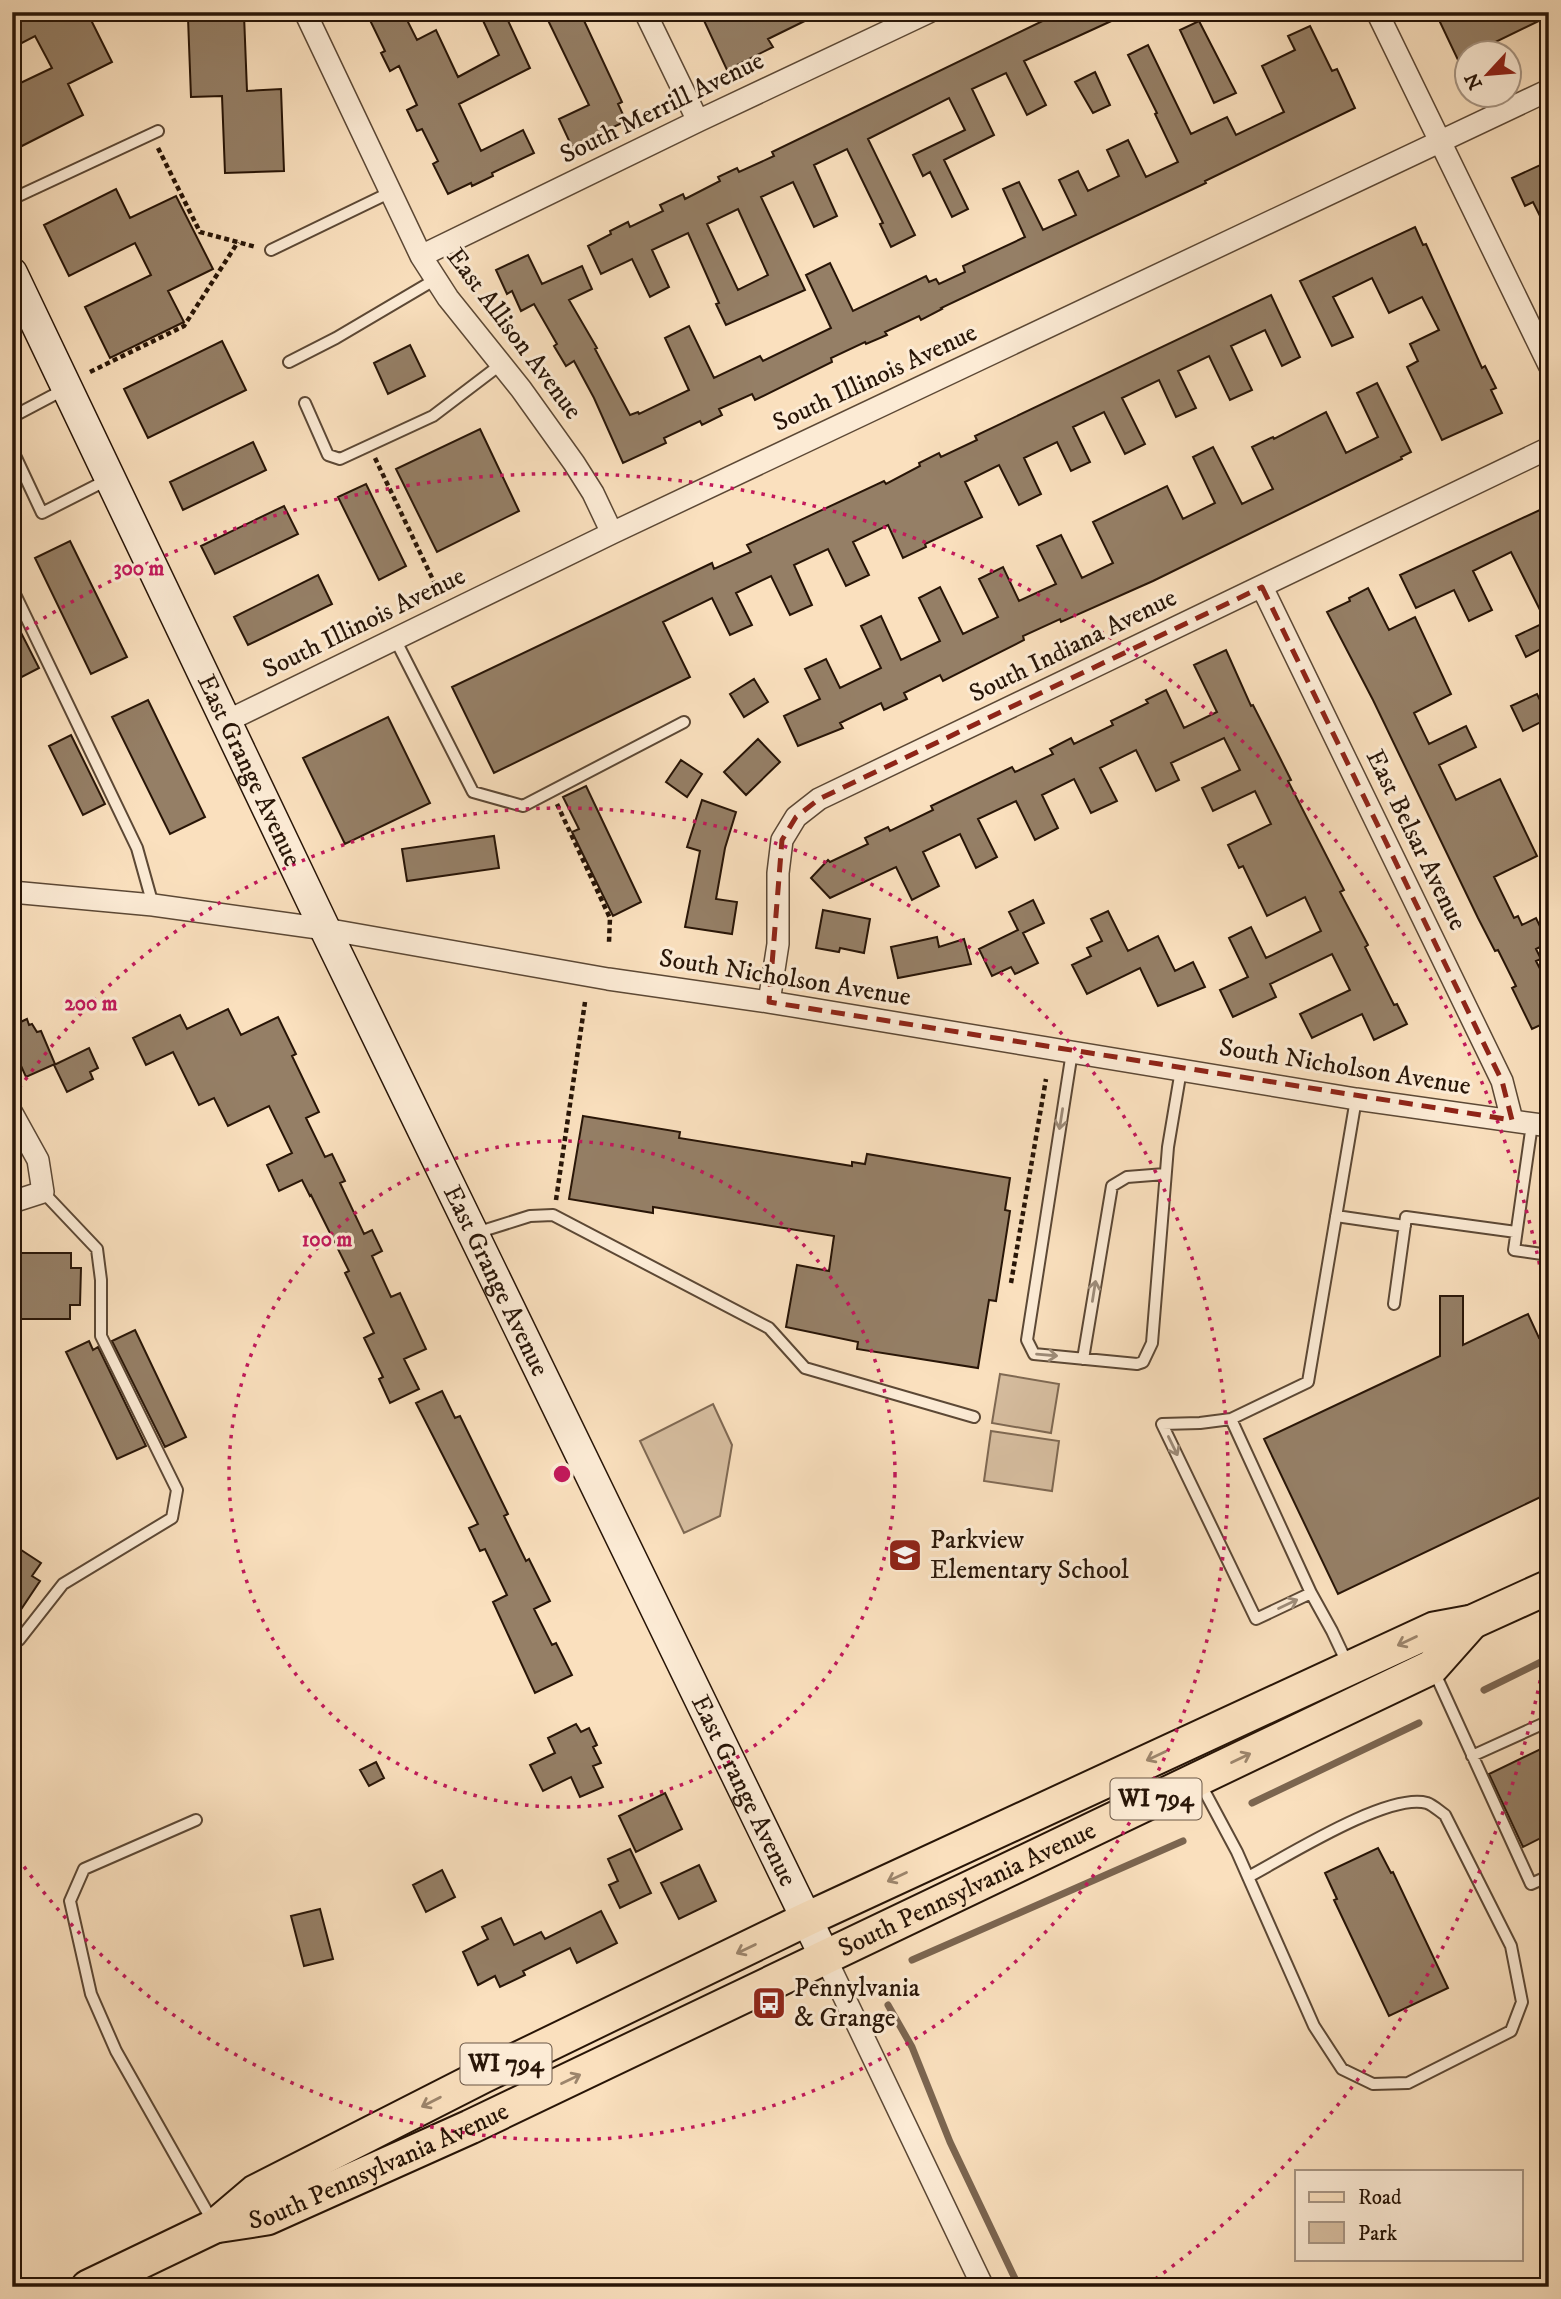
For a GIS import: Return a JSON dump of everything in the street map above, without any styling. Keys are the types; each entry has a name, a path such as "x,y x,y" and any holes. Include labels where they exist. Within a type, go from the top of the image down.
{"main road":[{"name":"South Pennsylvania Avenue","path":"88,2287 215,2226 255,2192 483,2076 807,1919 1434,1629 1472,1622 1549,1587"},
{"name":"South Pennsylvania Avenue","path":"215,2226 278,2214 470,2127 1432,1667 1472,1622"}],"street":[{"name":"East Allison Avenue","path":"305,12 421,256 574,463 601,507 612,533"},
{"path":"645,12 698,121"},
{"name":"South Merrill Avenue","path":"421,256 929,12"},
{"path":"1377,12 1549,365"},
{"name":"South Illinois Avenue","path":"227,721 612,533 1549,90"},
{"name":"East Grange Avenue","path":"12,273 78,380 111,478 325,929 983,2287"},
{"name":"South Indiana Avenue","path":"769,1002 778,944 778,873 782,840 796,817 819,799 1549,448"},
{"name":"East Belsar Avenue","path":"1262,587 1502,1082 1531,1124"},
{"name":"South Nicholson Avenue","path":"12,892 153,905 325,929 608,979 769,1002 1356,1099 1531,1124"},
{"path":"12,1112 38,1160 43,1192 12,1202"}],"lane":[{"path":"12,199 154,133"},
{"path":"271,250 391,192"},
{"path":"289,362 336,338 436,279"},
{"path":"305,403 328,455 340,458 433,416 500,365"},
{"path":"12,417 78,380"},
{"path":"12,449 43,513 111,478"},
{"path":"12,588 137,848 153,905"},
{"path":"395,639 474,792 523,806 684,722"},
{"path":"12,807 15,838 12,847"},
{"path":"1072,1052 1027,1340 1034,1354 1137,1364 1143,1362 1149,1352 1152,1343 1168,1147 1181,1070"},
{"path":"1311,1593 1256,1619 1163,1424 1231,1419 1308,1382 1356,1099"},
{"path":"1531,1124 1514,1250 1549,1255"},
{"path":"1083,1359 1112,1186 1127,1177 1165,1174"},
{"path":"12,1642 19,1640 63,1584 172,1518 177,1490 101,1336 101,1280 97,1249 43,1192"},
{"path":"474,1234 530,1216 554,1215 769,1328 804,1368 974,1418"},
{"path":"1336,1216 1405,1226"},
{"path":"1394,1304 1406,1217 1516,1232"},
{"path":"1231,1419 1311,1593 1349,1668"},
{"path":"1432,1667 1531,1884 1549,1876"},
{"path":"1472,1756 1549,1721"},
{"path":"1198,1779 1248,1877 1314,2025 1342,2069 1373,2084 1408,2083 1511,2031 1522,2002 1511,1946 1445,1815 1427,1803 1402,1801 1375,1809 1248,1877"},
{"path":"197,1820 85,1868 70,1901 91,1994 116,2050 215,2226"}],"path":[{"path":"154,133 200,232 271,250"},
{"path":"78,380 184,326 238,242"},
{"path":"369,445 435,584"},
{"path":"551,791 610,918 609,942"},
{"path":"554,1215 585,1002"},
{"path":"1011,1283 1046,1079"}],"highlighted area":[{"path":"1262,587 1502,1081 1512,1120 769,1002 782,840 796,817 819,799"}],"green space":[{"path":"1000,1374 1059,1384 1051,1433 992,1423"},
{"path":"713,1404 732,1445 720,1516 684,1533 640,1441"},
{"path":"991,1431 1059,1441 1052,1491 984,1481"}],"building":[{"path":"12,12 87,12 112,62 68,84 83,115 12,151 12,87 52,68 35,36 12,48"},
{"path":"366,12 403,12 417,40 436,30 458,77 499,55 479,12 504,12 530,68 459,104 481,151 523,130 534,153 492,173 493,176 448,194 433,164 438,161 422,129 417,131 407,110 417,105 399,66 390,71 381,53 385,51"},
{"path":"544,12 580,12 622,102 618,104 626,121 572,147 559,119 589,105"},
{"path":"700,12 823,12 768,39 773,47 727,70"},
{"path":"1061,12 1131,12 1024,61 1046,105 1027,115 1006,73 972,89 994,135 944,160 968,209 952,217 930,172 923,176 913,155 965,130 949,98 868,139 915,235 891,247 880,224 883,223 847,149 814,165 837,216 814,227 793,182 761,197 805,290 726,325 688,233 652,250 669,287 650,297 632,259 601,274 588,246 628,222 630,227 663,211 660,205 683,194 685,199 720,181 718,177 737,168 739,172 774,156 772,152","holes":["738,209 768,275 738,290 707,224"]},
{"path":"1440,12 1549,12 1549,16 1504,38 1452,38 1452,47 1439,20 1443,18"},
{"path":"244,15 247,91 281,89 284,171 225,173 222,96 191,97 188,18"},
{"path":"1199,21 1236,93 1214,103 1180,30"},
{"path":"1310,26 1332,71 1337,69 1355,108 921,320 919,316 885,332 887,335 831,358 832,362 755,400 752,394 719,409 722,415 702,425 700,421 664,438 666,443 623,463 574,361 566,366 534,304 521,311 512,291 507,294 496,270 528,255 542,284 582,266 592,289 569,300 597,348 595,349 630,415 639,414 689,390 665,338 689,326 714,378 760,356 763,361 831,328 806,275 830,263 853,311 926,276 929,282 936,279 939,284 965,272 963,266 1025,237 1003,189 1019,182 1043,230 1076,215 1059,180 1078,171 1088,191 1119,176 1107,150 1128,140 1146,177 1178,162 1128,55 1148,45 1191,134 1227,117 1236,135 1284,112 1262,66 1295,50 1288,36"},
{"path":"1095,72 1110,105 1093,113 1075,82"},
{"path":"1549,161 1549,234 1533,202 1525,206 1512,178"},
{"path":"116,189 130,218 176,196 213,269 168,291 184,322 110,358 85,307 151,275 135,243 69,276 44,225"},
{"path":"1415,227 1423,245 1426,244 1482,368 1485,366 1496,388 1491,390 1502,413 1442,440 1407,367 1418,361 1410,344 1439,330 1422,297 1389,313 1372,278 1333,297 1353,337 1332,346 1300,281"},
{"path":"1271,295 1300,357 1282,366 1265,330 1231,346 1252,390 1230,400 1209,356 1178,371 1196,408 1176,417 1159,380 1122,398 1145,444 1125,454 1104,412 1073,427 1090,462 1071,471 1057,442 1024,458 1041,494 1019,505 999,465 965,482 982,517 925,544 926,547 903,558 888,525 853,542 869,575 846,586 828,549 794,565 812,605 790,615 771,576 736,593 752,625 730,635 712,598 663,622 690,677 494,773 452,687 712,563 714,569 751,552 747,545 884,481 886,484 939,453 941,457 977,440 975,436"},
{"path":"222,341 246,390 148,438 124,389"},
{"path":"410,345 425,376 388,394 374,363"},
{"path":"1377,383 1411,452 1401,457 1402,459 1153,581 1023,636 1024,640 943,681 940,675 904,693 907,699 884,710 881,703 840,723 843,728 798,746 784,716 820,699 805,669 826,659 840,688 881,668 861,626 881,616 901,660 940,641 919,598 940,587 963,634 998,617 979,579 1003,567 1019,601 1056,584 1037,546 1061,535 1082,578 1113,563 1093,522 1167,486 1183,519 1215,503 1193,457 1213,447 1242,504 1273,489 1252,447 1273,437 1274,439 1326,412 1346,453 1378,437 1357,393"},
{"path":"480,429 519,511 437,552 396,469"},
{"path":"253,442 266,470 183,510 170,482"},
{"path":"366,484 406,566 379,580 338,497"},
{"path":"284,506 298,534 215,574 201,546"},
{"path":"1542,509 1549,522 1549,645 1526,657 1516,636 1546,622 1511,552 1473,571 1492,610 1469,621 1454,590 1416,608 1400,575"},
{"path":"70,541 127,657 91,674 35,558"},
{"path":"318,575 332,604 248,645 234,617"},
{"path":"1368,588 1389,630 1415,617 1451,694 1414,713 1429,744 1466,726 1476,747 1439,765 1456,800 1500,779 1537,856 1494,877 1514,918 1518,916 1522,925 1536,918 1548,943 1536,949 1541,959 1536,961 1549,986 1549,1021 1532,1029 1512,988 1516,986 1478,918 1373,700 1327,612 1350,601 1349,598"},
{"path":"12,615 39,668 18,679 12,667"},
{"path":"1226,650 1251,706 1253,705 1280,758 1291,780 1288,781 1344,890 1340,892 1368,945 1365,947 1394,1005 1397,1004 1407,1024 1374,1040 1362,1014 1312,1038 1300,1014 1350,990 1332,954 1270,984 1276,997 1233,1017 1220,990 1248,977 1229,938 1251,927 1266,958 1321,931 1305,897 1267,916 1243,866 1239,868 1228,845 1271,824 1255,791 1213,811 1202,788 1240,770 1224,738 1171,763 1179,780 1156,791 1136,750 1100,768 1117,801 1091,813 1074,779 1042,795 1058,828 1035,840 1016,801 978,819 997,857 976,868 960,834 923,852 939,886 912,900 896,867 830,898 811,878 828,860 830,862 868,844 865,838 888,827 890,831 933,810 931,806 1012,767 1015,772 1053,754 1050,749 1071,738 1074,744 1113,725 1111,721 1148,703 1146,700 1166,690 1184,728 1217,712 1194,665"},
{"path":"754,679 768,702 744,717 730,694"},
{"path":"1537,694 1549,718 1523,731 1511,706"},
{"path":"148,700 205,817 170,834 112,717"},
{"path":"388,717 430,803 345,844 303,758"},
{"path":"71,735 105,804 83,815 49,746"},
{"path":"758,739 780,762 746,795 724,772"},
{"path":"681,760 702,774 687,797 666,782"},
{"path":"586,786 641,902 613,916 572,832 579,829 563,797"},
{"path":"702,800 736,812 725,848 716,899 737,902 732,934 685,927 700,851 687,847"},
{"path":"494,836 499,868 407,881 402,849"},
{"path":"1033,900 1044,923 1023,933 1038,963 1015,974 1011,967 992,976 979,949 1018,930 1009,912"},
{"path":"823,910 870,919 864,953 840,948 839,952 816,948"},
{"path":"1108,911 1128,951 1158,936 1175,971 1193,962 1205,987 1158,1006 1140,968 1087,994 1072,965 1091,956 1087,948 1102,941 1091,919"},
{"path":"937,937 939,947 964,939 971,964 898,978 891,947"},
{"path":"228,1009 241,1035 278,1017 296,1054 292,1056 319,1112 306,1118 325,1157 332,1154 345,1181 340,1183 364,1234 372,1230 382,1251 372,1256 391,1297 400,1293 426,1349 404,1359 419,1389 390,1403 379,1379 383,1377 364,1338 374,1333 345,1273 349,1271 311,1195 302,1180 279,1191 267,1165 292,1153 269,1106 228,1126 214,1098 199,1105 173,1052 146,1065 133,1038 180,1015 187,1029"},
{"path":"27,1019 37,1032 41,1031 55,1064 26,1077 12,1046 12,1026"},
{"path":"89,1048 98,1068 90,1072 93,1079 67,1092 54,1065"},
{"path":"583,1116 680,1132 679,1138 852,1166 852,1162 865,1164 867,1154 1010,1178 1005,1210 1010,1211 996,1301 989,1300 978,1368 857,1349 858,1342 786,1327 797,1265 829,1271 834,1236 653,1207 653,1213 569,1199"},
{"path":"12,1253 71,1253 71,1268 81,1268 80,1305 70,1305 70,1319 12,1319"},
{"path":"1440,1296 1463,1296 1463,1345 1528,1314 1539,1338 1549,1333 1549,1493 1338,1594 1264,1439 1440,1356"},
{"path":"135,1330 186,1437 165,1447 112,1341"},
{"path":"89,1341 93,1350 98,1347 146,1446 117,1459 66,1352"},
{"path":"442,1391 455,1418 460,1416 508,1514 504,1516 550,1601 534,1609 552,1645 556,1643 572,1675 535,1693 493,1602 507,1595 485,1549 480,1551 469,1528 478,1524 416,1403"},
{"path":"12,1544 41,1563 32,1576 40,1581 12,1623"},
{"path":"576,1724 581,1732 589,1728 597,1745 593,1747 601,1763 593,1766 603,1787 580,1797 571,1777 543,1791 530,1765 555,1753 548,1738"},
{"path":"1549,1745 1549,1834 1523,1847 1489,1774"},
{"path":"376,1762 384,1778 369,1786 360,1770"},
{"path":"665,1793 682,1829 636,1852 619,1816"},
{"path":"1378,1848 1391,1873 1393,1872 1448,1988 1389,2016 1334,1900 1337,1899 1325,1873"},
{"path":"630,1849 651,1893 620,1908 609,1885 618,1881 608,1859"},
{"path":"699,1865 716,1901 679,1919 661,1883"},
{"path":"442,1870 455,1897 426,1912 413,1885"},
{"path":"320,1909 333,1959 304,1966 291,1916"},
{"path":"601,1911 617,1943 577,1963 570,1948 523,1971 525,1975 500,1987 495,1976 478,1985 463,1952 488,1939 482,1927 501,1918 514,1945 541,1932 545,1939"}],"waterway":[{"path":"1484,1690 1549,1658"},
{"path":"1252,1803 1419,1723"},
{"path":"912,1960 1183,1841"},
{"path":"888,2005 912,2047 950,2142 1019,2287"}],"place":[{"name":"Parkview Elementary School","path":"905,1555"},
{"name":"Pennylvania & Grange","path":"769,2003"}]}
